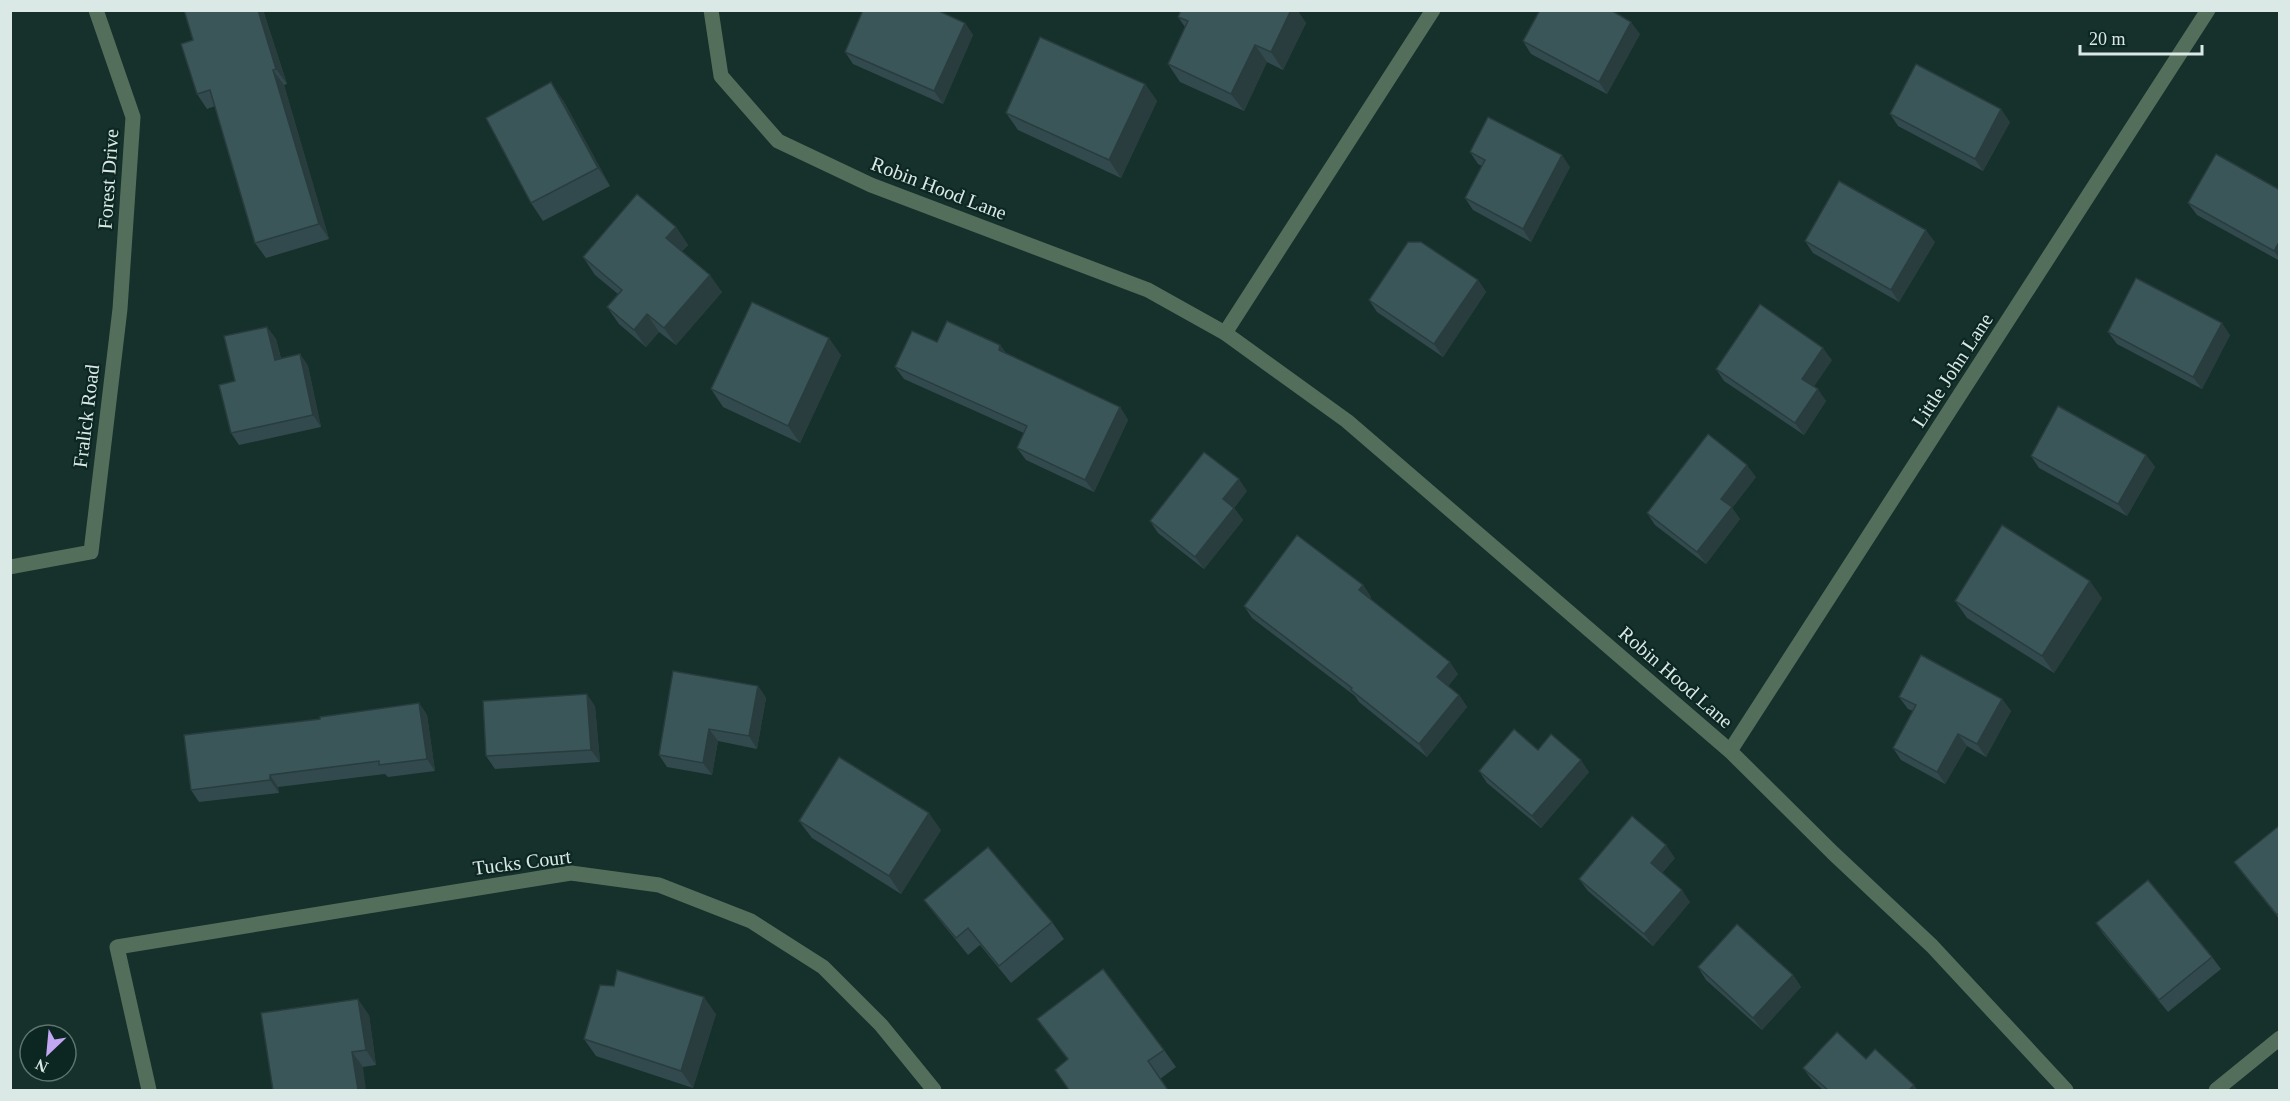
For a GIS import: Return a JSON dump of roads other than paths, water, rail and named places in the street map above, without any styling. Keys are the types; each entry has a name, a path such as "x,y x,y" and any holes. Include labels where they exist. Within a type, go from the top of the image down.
{"street":[{"name":"Forest Drive","path":"96,10 133,117 121,284"},
{"name":"Robin Hood Lane","path":"711,10 721,76 778,141 871,185 1148,290 1225,333 1347,421 1730,752 1833,854 1932,946 2066,1090"},
{"path":"1225,333 1433,10"},
{"name":"Little John Lane","path":"1730,752 2208,10"},
{"name":"Fralick Road","path":"10,567 91,552 121,284"},
{"name":"Tucks Court","path":"149,1090 117,947 571,873 659,885 751,921 823,967 881,1026 934,1090"},
{"path":"2216,1090 2280,1038"}]}
